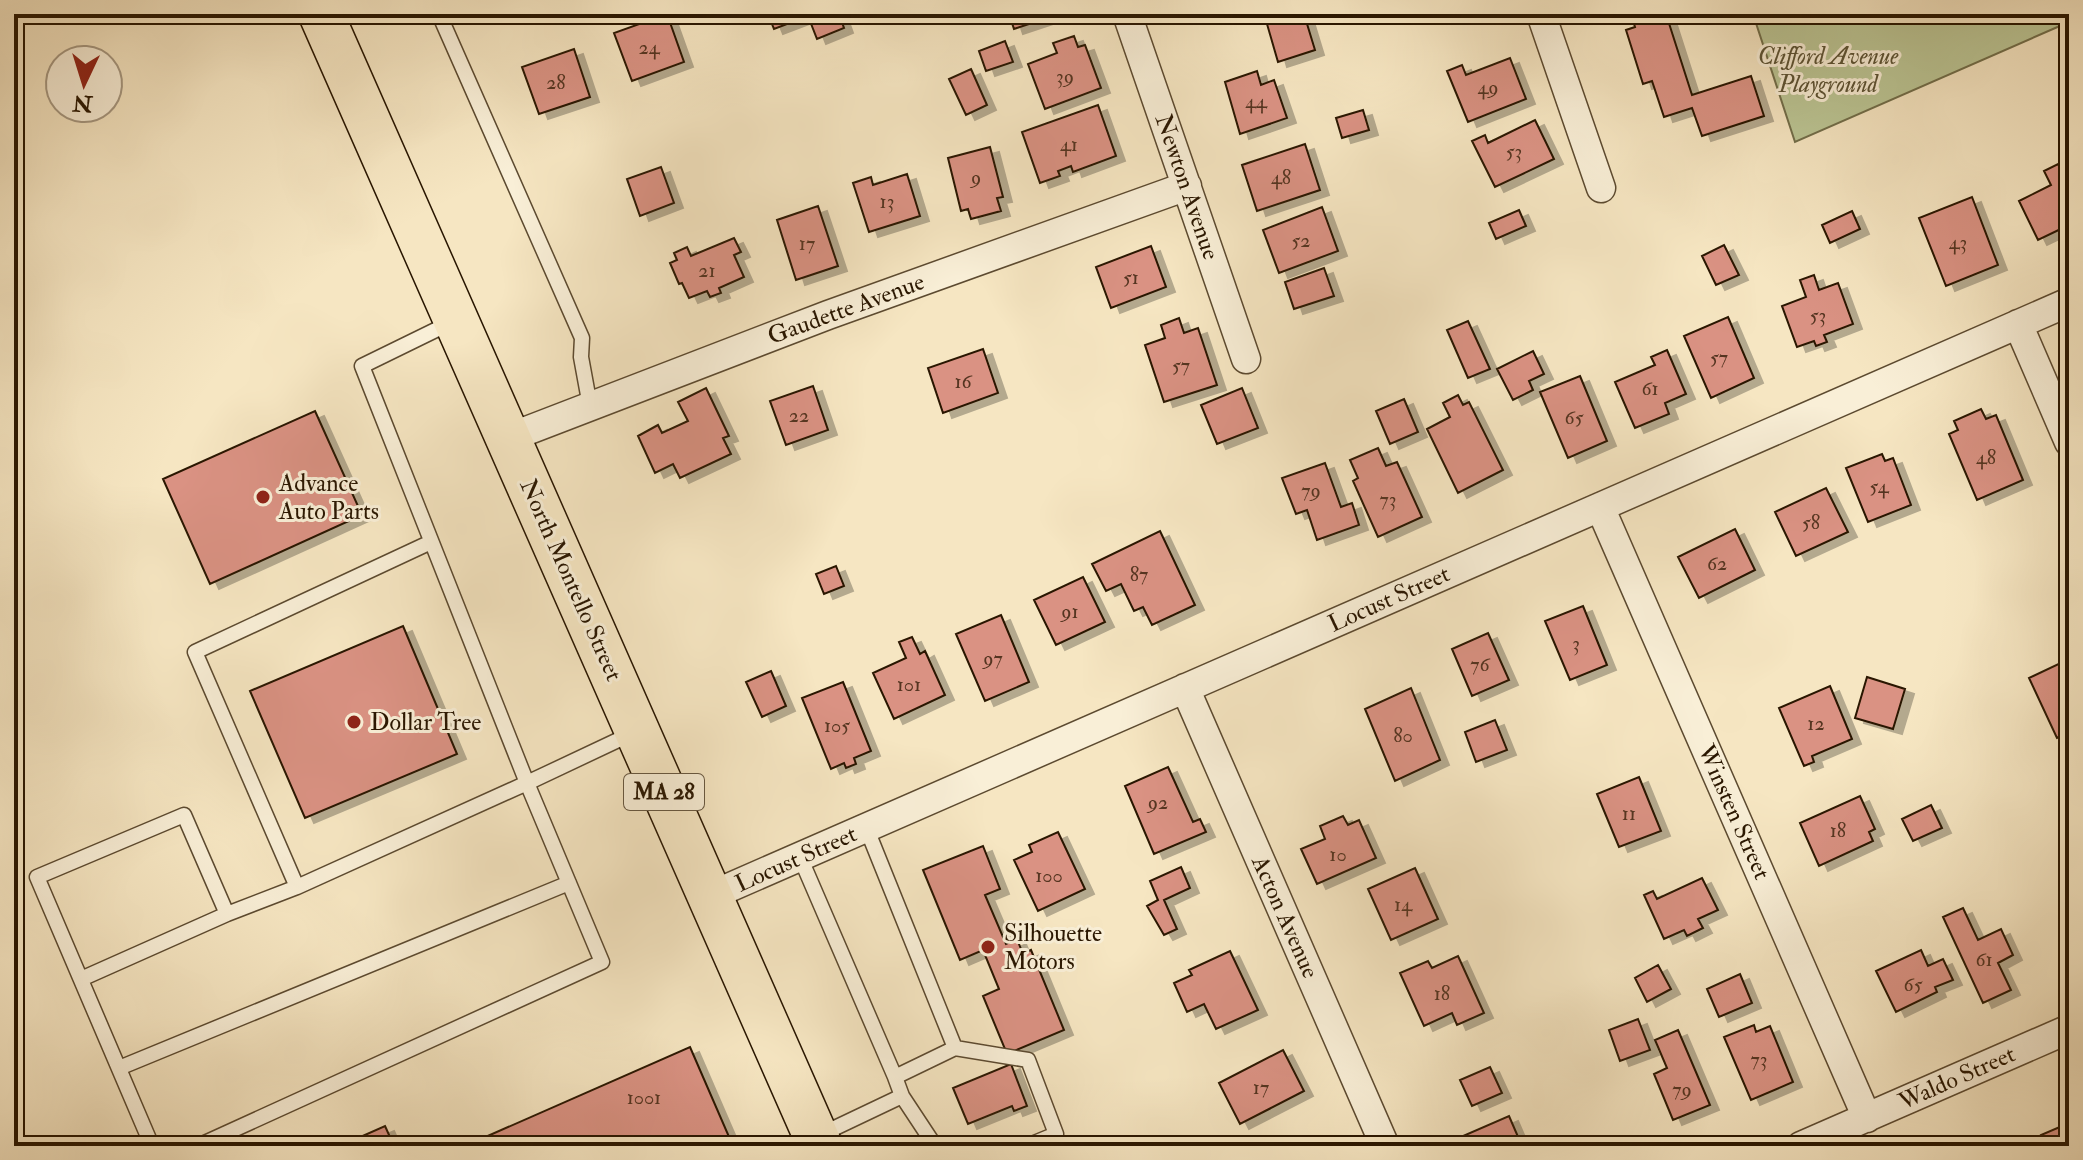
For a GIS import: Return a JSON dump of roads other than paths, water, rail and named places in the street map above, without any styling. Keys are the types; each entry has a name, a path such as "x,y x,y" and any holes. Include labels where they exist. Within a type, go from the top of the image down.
{"main road":[{"name":"North Montello Street","path":"321,14 818,1141"}],"street":[{"name":"Newton Avenue","path":"1127,14 1246,359"},
{"path":"1541,14 1601,188"},
{"name":"Gaudette Avenue","path":"508,438 828,315 1187,186"},
{"name":"Locust Street","path":"710,896 2069,302"},
{"path":"2018,324 2069,442"},
{"name":"Winsten Street","path":"1600,507 1867,1118"},
{"name":"Acton Avenue","path":"1185,688 1385,1146"},
{"name":"Waldo Street","path":"1801,1146 2069,1029"}],"lane":[{"path":"439,14 582,338 581,357 590,406"},
{"path":"198,1146 602,962 527,783 362,366 456,320"},
{"path":"297,887 195,652 431,542"},
{"path":"81,979 227,914 297,887 637,731"},
{"path":"152,1146 37,877 184,815 227,914"},
{"path":"866,827 955,1048"},
{"path":"800,857 902,1096 935,1146"},
{"path":"119,1068 569,883"},
{"path":"895,1077 955,1048 1028,1060 1059,1140 1027,1146"},
{"path":"818,1141 902,1096"}],"place":[{"name":"Advance Auto Parts","path":"263,497"},
{"name":"Dollar Tree","path":"354,722"},
{"name":"Silhouette Motors","path":"988,947"}],"park label":[{"name":"Clifford Avenue Playground","path":"1828,70"}]}
